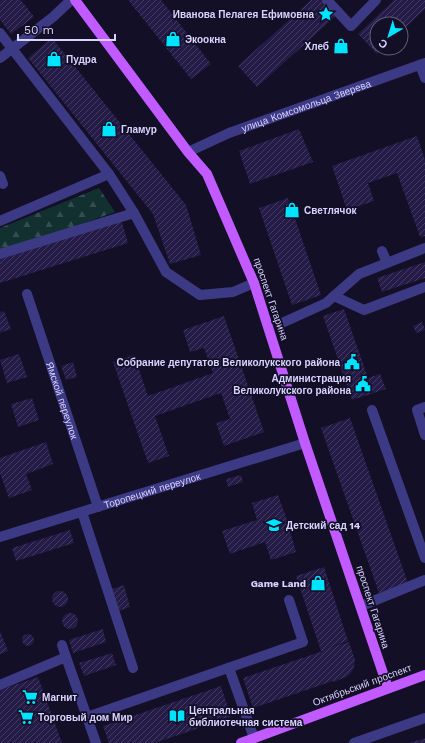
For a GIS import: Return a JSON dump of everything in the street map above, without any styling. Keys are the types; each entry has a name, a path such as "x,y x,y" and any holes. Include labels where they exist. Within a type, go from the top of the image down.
{"main road":[{"name":"проспект Гагарина","path":"75,0 188,152 207,174 254,283 305,443 388,688"},
{"name":"Октябрьский проспект","path":"241,743 425,675"}],"street":[{"path":"0,58 53,17 71,0"},
{"path":"327,0 351,26 376,0"},
{"path":"0,33 109,174 134,213 166,272 200,295 233,292 254,283"},
{"path":"422,64 425,78"},
{"name":"улица Комсомольца Зверева","path":"188,152 229,134 422,64"},
{"path":"0,220 109,174"},
{"path":"0,254 134,213"},
{"path":"282,323 326,303 359,274 425,248"},
{"path":"382,251 387,263"},
{"path":"334,296 364,310 425,287"},
{"name":"Ямской переулок","path":"27,294 98,507"},
{"path":"425,408 417,410 425,434"},
{"path":"372,410 425,558"},
{"name":"Торопецкий переулок","path":"0,537 98,507 182,484 305,443"},
{"path":"82,512 133,668"},
{"path":"361,606 425,580"},
{"path":"87,717 303,642 289,600"},
{"path":"62,645 96,743"},
{"path":"0,685 66,657"},
{"path":"229,668 254,738"},
{"path":"354,743 425,718"}],"green space":[{"path":"99,188 115,212 0,253 0,228"}],"building":[{"path":"0,0 21,0 34,17 11,34 0,20"},
{"path":"128,0 161,0 211,64 191,79"},
{"path":"311,0 325,0 338,14 257,87 238,66"},
{"path":"394,0 425,0 425,9 409,24 409,16 377,16"},
{"path":"369,24 369,46 358,34"},
{"path":"52,38 186,205 201,255 170,264 153,214 28,58"},
{"path":"344,41 347,49 338,52 336,44"},
{"path":"299,129 313,162 250,184 239,151"},
{"path":"417,136 425,160 425,236 420,237 397,173 368,183 374,201 347,210 332,166"},
{"path":"288,198 321,295 292,305 259,208"},
{"path":"121,219 128,243 0,283 0,257"},
{"path":"425,262 425,278 382,292 377,278"},
{"path":"344,309 368,378 380,374 386,389 352,400 323,316"},
{"path":"4,311 11,329 0,333 0,312"},
{"path":"224,316 264,432 224,446 216,423 230,419 221,393 155,416 169,456 148,463 113,362 134,355 148,396 213,373 204,348 190,352 183,330"},
{"path":"422,322 425,330 416,333 413,326"},
{"path":"19,354 27,377 7,383 0,360"},
{"path":"73,362 77,377 66,380 61,366"},
{"path":"32,398 39,420 18,427 11,404"},
{"path":"350,418 408,583 379,593 321,428"},
{"path":"46,442 53,464 26,474 32,490 9,498 0,473 0,458"},
{"path":"241,475 243,482 228,487 226,479"},
{"path":"278,495 296,552 271,560 265,542 230,554 222,531 257,520 252,503"},
{"path":"70,530 74,543 16,561 12,548"},
{"path":"324,567 348,641 328,648 349,642 355,660 351,673 334,682 333,681 253,708 243,678 323,651 321,651 296,576"},
{"path":"124,585 130,607 119,611 112,589"},
{"path":"57,591 63,591 68,596 66,605 63,607 57,607 52,602 52,596"},
{"path":"67,613 73,613 78,618 76,627 73,629 67,629 62,624 62,618"},
{"path":"103,629 106,642 73,653 69,640"},
{"path":"0,631 8,651 0,654"},
{"path":"26,634 30,634 34,640 30,646 26,646 22,642 22,638"},
{"path":"112,653 116,665 84,676 79,663"},
{"name":"Торговый дом Мир","path":"38,677 62,743 0,743 0,690"},
{"path":"221,686 231,717 155,743 109,743 103,726"},
{"path":"425,738 425,743 409,743"}],"place":[{"name":"Иванова Пелагея Ефимовна","path":"326,14"},
{"name":"Экоокна","path":"173,39"},
{"name":"Хлеб","path":"341,46"},
{"name":"Пудра","path":"54,59"},
{"name":"Гламур","path":"109,129"},
{"name":"Светлячок","path":"292,210"},
{"name":"Собрание депутатов Великолукского района","path":"352,362"},
{"name":"Администрация Великолукского района","path":"363,384"},
{"name":"Детский сад 14","path":"274,525"},
{"name":"Game Land","path":"318,583"},
{"name":"Магнит","path":"30,697"},
{"name":"Центральная библиотечная система","path":"177,716"},
{"name":"Торговый дом Мир","path":"26,717"}]}
